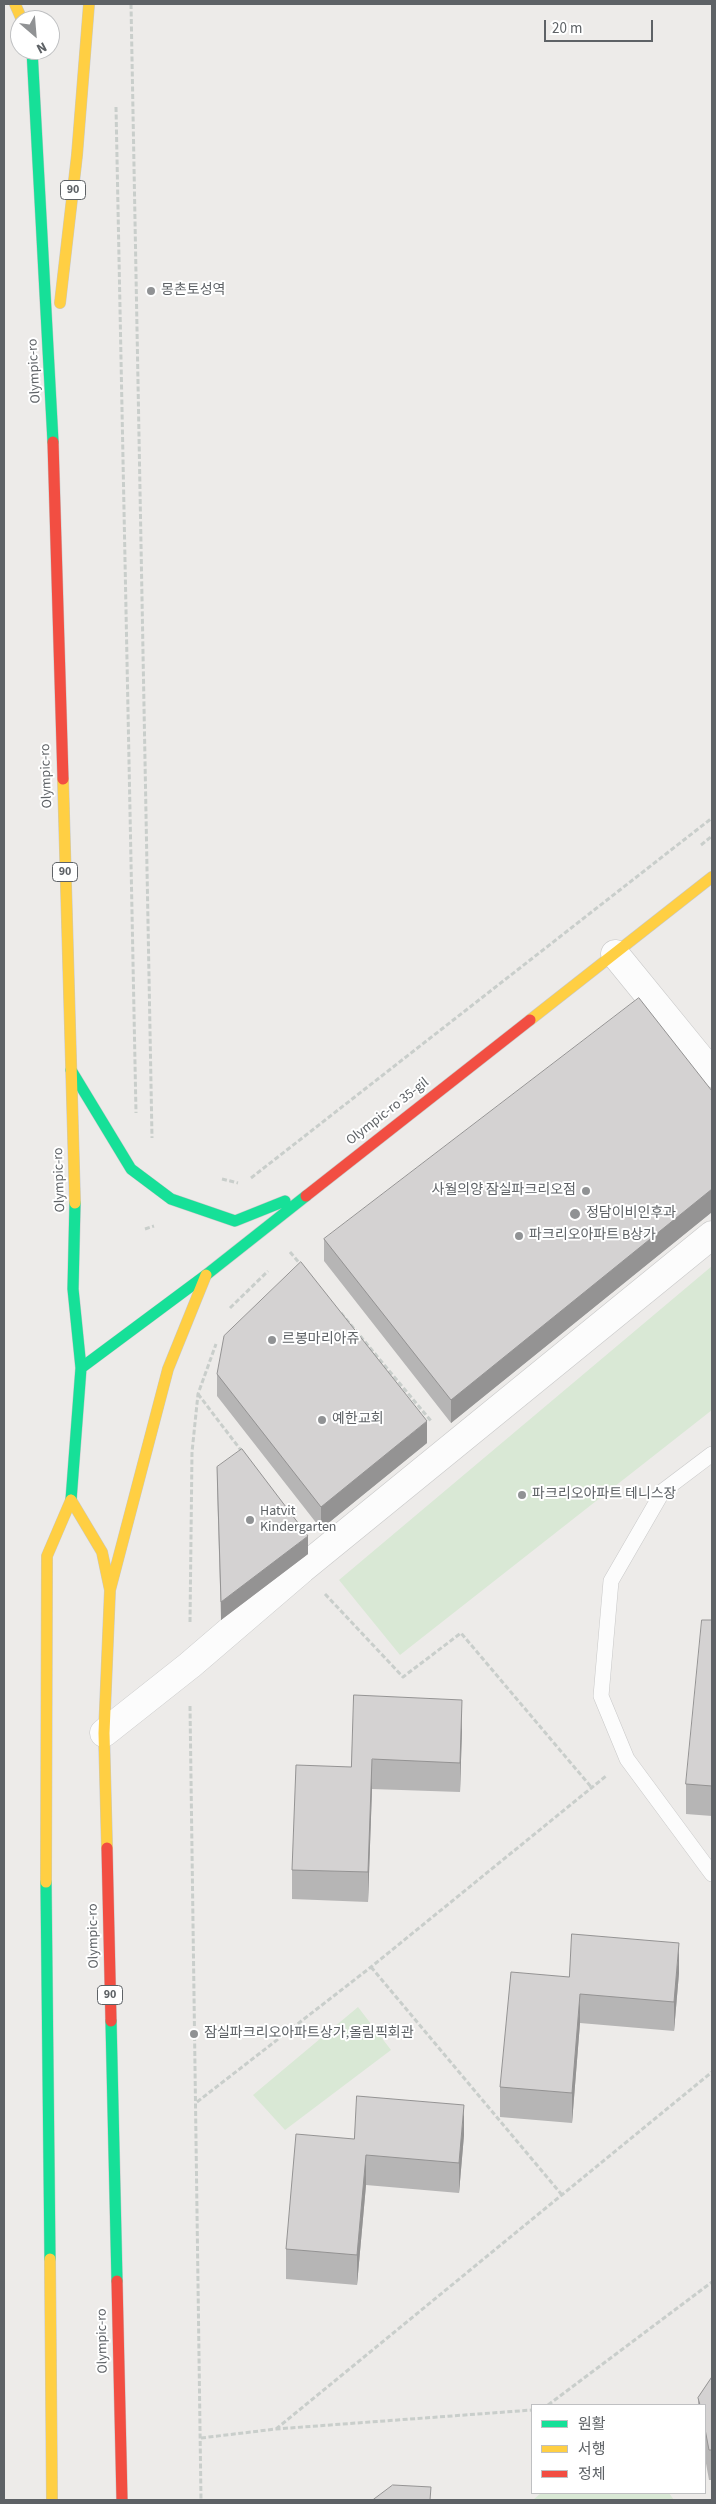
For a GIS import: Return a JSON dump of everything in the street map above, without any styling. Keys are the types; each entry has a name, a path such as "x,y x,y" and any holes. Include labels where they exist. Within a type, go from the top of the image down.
{"main road":[{"name":"90","path":"51,376 77,156 89,4"},
{"name":"Olympic-ro","path":"33,60 51,376 76,1232 73,1289 81,1368 71,1500 46,1556 45,1738 52,2500"},
{"name":"Olympic-ro 35-gil","path":"81,1368 206,1275 712,878"},
{"path":"70,1070 131,1169 171,1199 235,1221 312,1191"},
{"path":"110,1590 168,1369 206,1275"},
{"name":"Olympic-ro","path":"71,1500 102,1552 110,1590 104,1733 122,2500"}],"street":[{"path":"615,954 712,1073"},
{"path":"104,1733 190,1665 302,1569 712,1235"}],"lane":[{"path":"712,1454 663,1491 611,1581 601,1696 627,1759 712,1874"}],"path":[{"path":"131,4 152,1145"},
{"path":"116,102 137,1123"},
{"path":"250,1179 712,818"},
{"path":"214,1177 242,1185"},
{"path":"282,1257 289,1251 308,1273"},
{"path":"228,1310 268,1270"},
{"path":"339,1311 453,1447"},
{"path":"201,2500 190,1665 192,1452 198,1394 218,1338"},
{"path":"198,1394 245,1456"},
{"path":"302,1569 403,1677 461,1633 592,1788"},
{"path":"196,2102 371,1967 627,1759"},
{"path":"371,1967 562,2195"},
{"path":"276,2429 712,2072"},
{"path":"549,2404 712,2282"},
{"path":"201,2438 276,2429 531,2410"}],"green space":[{"name":"파크리오아파트 테니스장","path":"712,1266 712,1410 400,1655 339,1580"},
{"path":"358,2007 391,2050 285,2130 253,2095"},
{"path":"540,2494 670,2494 674,2500 533,2500"}],"building":[{"name":"파크리오아파트 B상가","path":"639,998 712,1091 712,1189 451,1400 324,1239"},
{"name":"예한교회","path":"301,1262 427,1421 321,1507 217,1374 224,1336"},
{"name":"Hatvit Kindergarten","path":"242,1449 308,1536 221,1602 217,1467"},
{"path":"702,1620 712,1620 712,1786 686,1784"},
{"path":"354,1695 462,1700 460,1763 372,1759 368,1872 292,1870 296,1765 351,1767"},
{"path":"572,1934 679,1943 674,2002 580,1994 572,2093 500,2087 511,1972 569,1977"},
{"path":"357,2096 464,2105 459,2163 366,2155 357,2255 286,2249 296,2134 354,2139"},
{"path":"712,2377 712,2450 709,2450 706,2434 706,2404 700,2404 698,2398"},
{"path":"393,2485 431,2487 430,2500 373,2500"}],"traffic: fast":[{"path":"33,60 53,442"},
{"path":"71,1070 131,1169 171,1199 235,1221 285,1201"},
{"path":"71,1500 81,1368 206,1275 306,1196"},
{"path":"75,1203 73,1289 81,1368"},
{"path":"46,1882 50,2259"},
{"path":"111,2021 117,2281"}],"traffic: slow":[{"path":"15,4 18,10"},
{"path":"60,303 77,155 89,4"},
{"path":"63,779 75,1203"},
{"path":"530,1020 712,877"},
{"path":"110,1590 168,1369 206,1275"},
{"path":"71,1500 102,1552 110,1590 104,1733 107,1848"},
{"path":"46,1882 47,1556 71,1500"},
{"path":"50,2259 52,2500"}],"traffic: jam":[{"path":"53,442 63,779"},
{"path":"306,1196 530,1020"},
{"path":"107,1848 111,2021"},
{"path":"117,2281 122,2500"}],"place":[{"name":"몽촌토성역","path":"151,291"},
{"name":"사월의양 잠실파크리오점","path":"586,1191"},
{"name":"정담이비인후과","path":"575,1214"},
{"name":"파크리오아파트 B상가","path":"519,1236"},
{"name":"르봉마리아쥬","path":"272,1340"},
{"name":"예한교회","path":"322,1420"},
{"name":"파크리오아파트 테니스장","path":"522,1495"},
{"name":"Hatvit Kindergarten","path":"250,1520"},
{"name":"잠실파크리오아파트상가,올림픽회관","path":"194,2034"}]}
